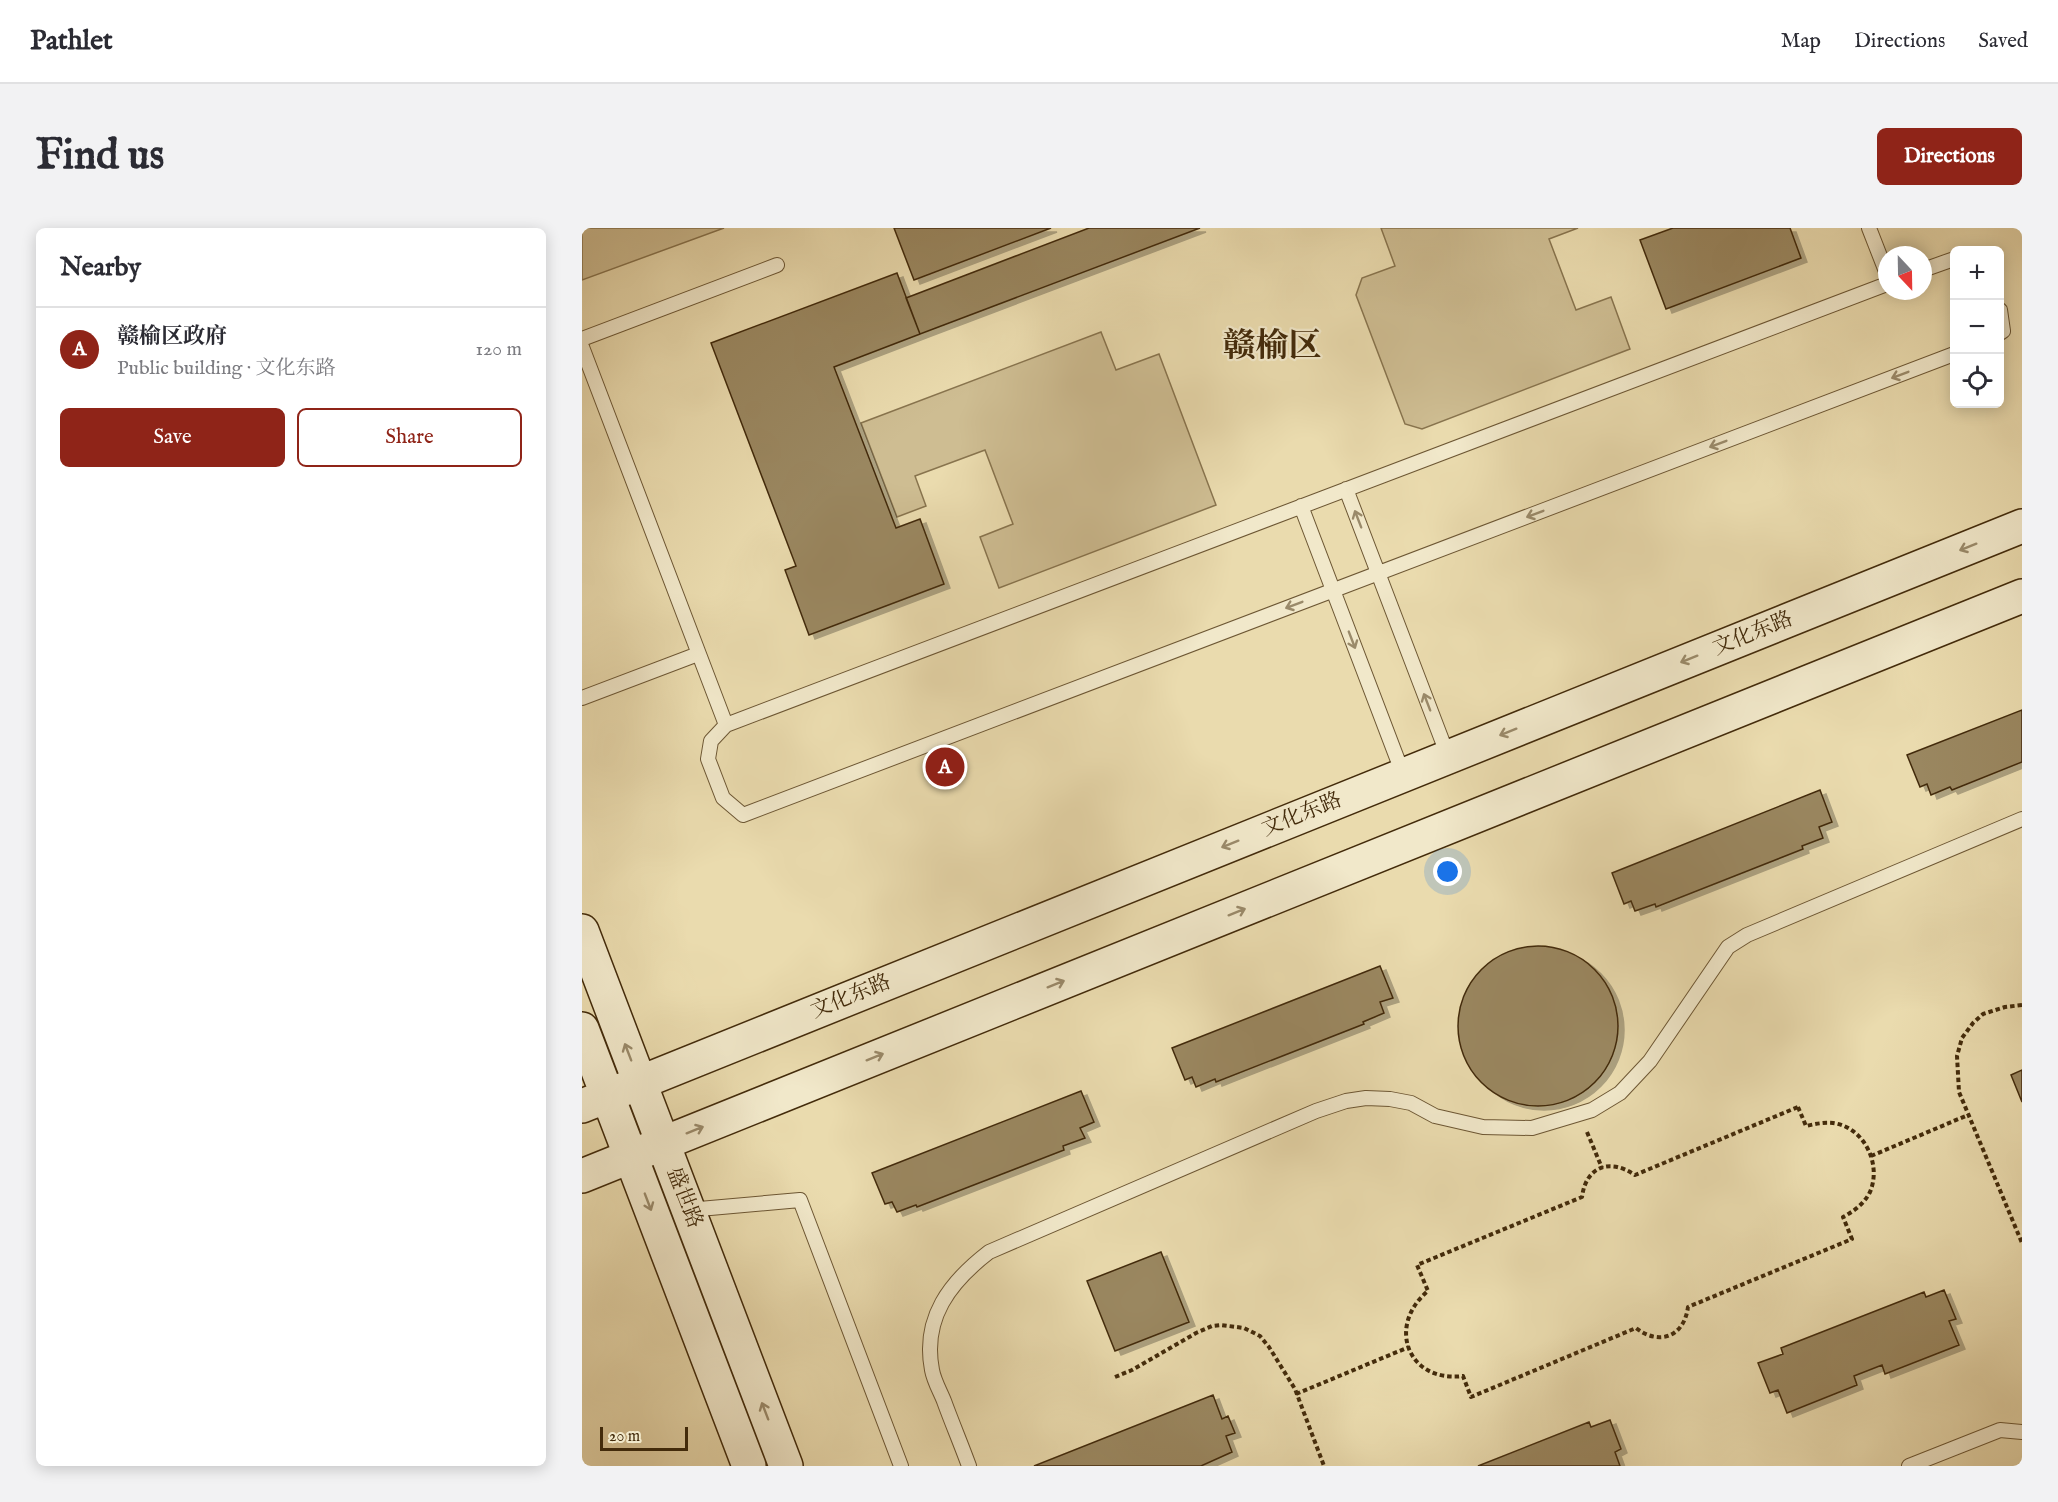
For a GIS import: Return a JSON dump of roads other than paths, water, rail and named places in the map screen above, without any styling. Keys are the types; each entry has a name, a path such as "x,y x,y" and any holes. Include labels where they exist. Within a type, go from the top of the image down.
{"main road":[{"name":"文化东路","path":"595,1100 2022,526"},
{"path":"582,1176 2022,596"},
{"name":"盛世路","path":"582,931 786,1466"},
{"name":"盛世路","path":"582,1029 595,1100 631,1156 749,1466"}],"lane":[{"path":"1869,228 1878,251"},
{"path":"1932,267 1950,260"},
{"path":"582,339 777,265"},
{"path":"1878,287 726,725 711,741 708,759 723,798 744,815 1950,356"},
{"path":"582,347 726,725"},
{"path":"1346,489 1448,756"},
{"path":"1301,506 1403,774"},
{"path":"582,698 698,654"},
{"path":"969,1466 932,1371 930,1350 934,1320 947,1292 966,1270 988,1252 1316,1111 1346,1101 1366,1098 1390,1099 1411,1103 1435,1116 1483,1127 1532,1128 1592,1110 1620,1093 1650,1061 1728,947 1747,935 2022,819"},
{"path":"688,1210 800,1200 902,1466"},
{"path":"1909,1466 2000,1430 2022,1432"}],"place":[{"name":"赣榆区政府","path":"945,767"}],"district":[{"name":"赣榆区","path":"1272,347"}]}
